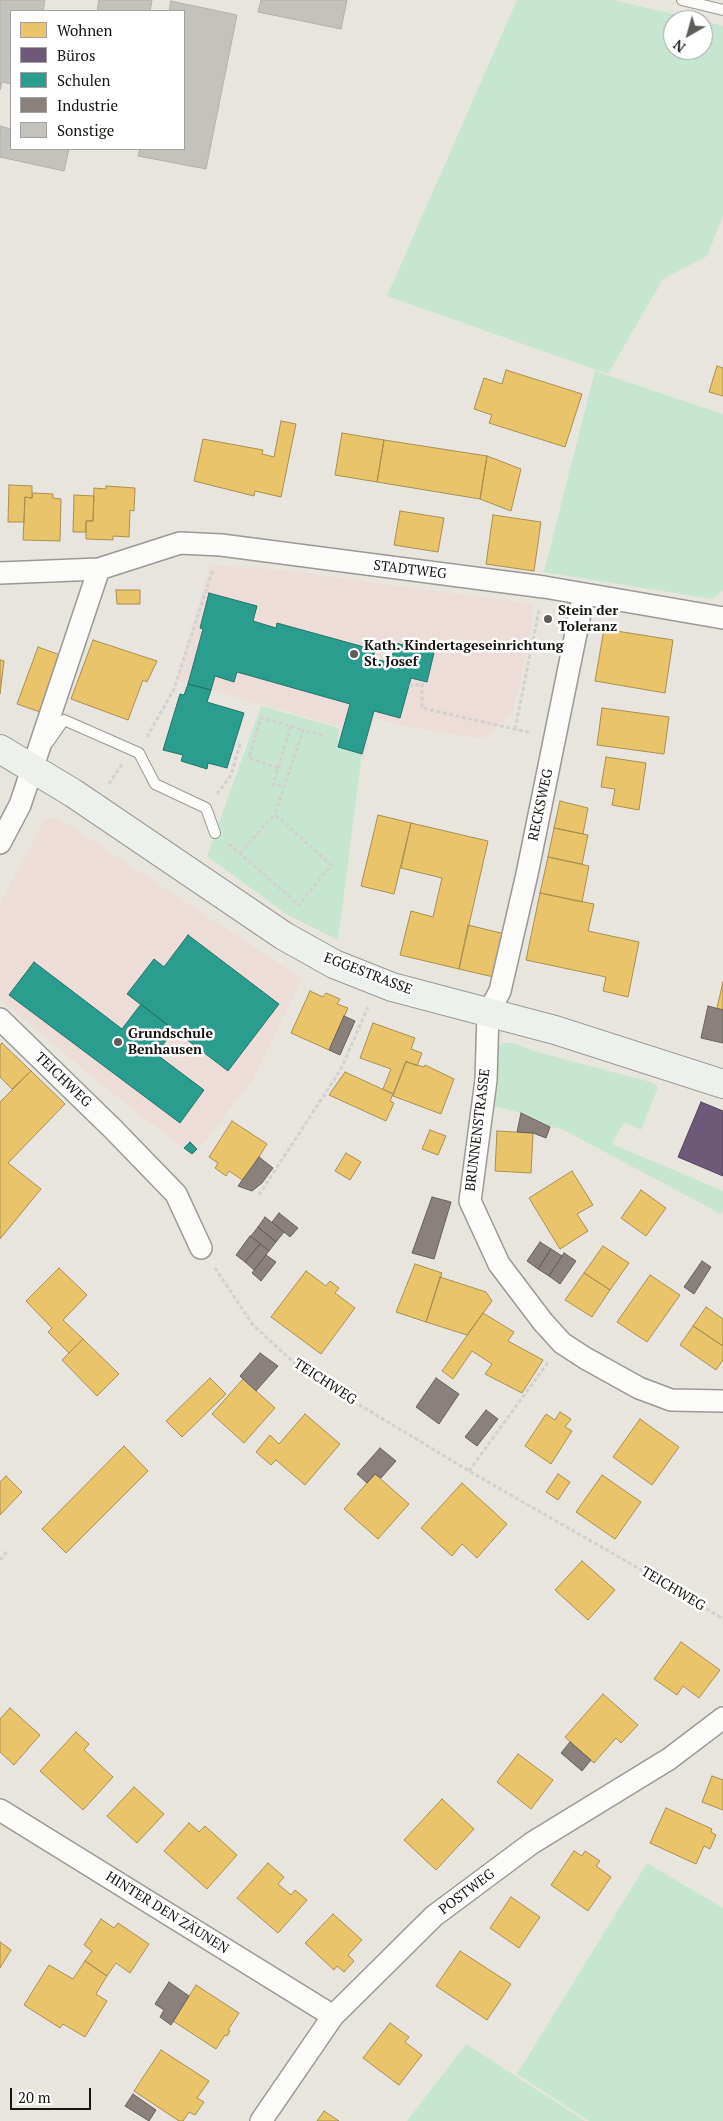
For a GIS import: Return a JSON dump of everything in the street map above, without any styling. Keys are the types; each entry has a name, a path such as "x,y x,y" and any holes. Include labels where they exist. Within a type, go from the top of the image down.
{"main road":[{"name":"EGGESTRASSE","path":"0,749 32,766 284,936 334,964 378,981 555,1030 723,1084"}],"street":[{"name":"STADTWEG","path":"0,573 98,569 180,543 221,545 544,587 723,618"},
{"path":"0,843 20,805 98,569"},
{"name":"RECKSWEG","path":"488,1013 500,990 527,874 584,594"},
{"name":"BRUNNENSTRASSE","path":"488,1013 486,1080 470,1201 499,1264 542,1322 562,1343 585,1358 639,1388 671,1400 723,1401"},
{"name":"TEICHWEG","path":"0,1019 114,1129 176,1194 201,1248"},
{"name":"POSTWEG","path":"261,2121 334,2016 442,1911 532,1842 669,1759 723,1718"},
{"name":"HINTER DEN ZÄUNEN","path":"0,1810 334,2016"}],"lane":[{"path":"682,0 723,10"},
{"path":"32,766 64,720 138,753 155,784 206,808 216,833"}],"path":[{"path":"138,753 174,689 221,545"},
{"path":"515,729 544,587"},
{"path":"409,686 422,684 422,708 555,738"},
{"path":"278,768 249,758 261,718 326,736"},
{"path":"284,787 273,784 291,726"},
{"path":"240,853 275,814 303,730"},
{"path":"206,808 231,775 241,741"},
{"path":"107,788 122,763 128,748"},
{"path":"216,833 299,905 331,865 275,814"},
{"path":"259,1195 341,1070 378,981"},
{"name":"TEICHWEG","path":"201,1248 253,1325 302,1370 469,1471 678,1591 723,1619"},
{"path":"469,1471 562,1343"},
{"path":"0,1560 8,1550"}],"shaded area":[{"name":"Kath. Kindertageseinrichtung St. Josef","path":"210,565 282,570 532,604 532,628 513,711 484,739 399,725 374,718 364,757 337,749 342,727 176,680"},
{"path":"58,818 302,979 253,1079 194,1156 103,1086 0,999 0,904 45,819"}],"green space":[{"path":"517,0 613,0 663,12 663,60 713,60 713,24 723,26 723,216 707,256 663,279 608,374 387,296"},
{"path":"595,371 723,414 723,591 712,599 544,572"},
{"path":"261,706 339,728 338,747 362,754 338,940 286,914 207,856"},
{"path":"503,1043 512,1043 537,1052 651,1082 658,1087 641,1130 624,1122 612,1144 723,1191 723,1209 721,1214 560,1128 550,1127 521,1113 491,1105 497,1047"},
{"path":"647,1863 723,1908 723,2121 589,2121 517,2074"},
{"path":"466,2044 585,2121 407,2121"}],"building: Wohnen":[{"path":"717,366 723,368 723,396 709,392"},
{"path":"506,370 582,394 565,447 489,423 492,415 474,409 484,378 502,384"},
{"path":"281,421 296,424 281,497 255,491 254,496 194,481 203,439 263,450 262,454 274,457"},
{"path":"342,433 384,440 377,482 335,475"},
{"path":"384,440 487,456 480,499 377,482"},
{"path":"487,456 521,469 511,511 480,499"},
{"path":"9,485 32,486 32,498 25,497 24,522 8,522"},
{"path":"106,486 135,488 134,511 130,510 129,537 113,536 113,540 86,539 86,521 93,521 94,488 106,489"},
{"path":"33,493 53,494 53,498 61,499 60,541 23,540 25,497 32,498"},
{"path":"74,495 94,496 93,521 86,521 86,532 73,532"},
{"path":"400,511 444,518 438,552 394,545"},
{"path":"493,515 541,522 534,571 486,564"},
{"path":"116,590 140,590 140,604 117,604"},
{"path":"604,629 673,640 665,693 595,681"},
{"path":"93,640 157,661 147,682 143,680 128,720 71,699"},
{"path":"38,647 63,656 43,713 17,704"},
{"path":"0,660 4,661 0,694"},
{"path":"602,708 669,717 664,754 597,745"},
{"path":"606,757 646,763 639,810 612,805 615,789 601,787"},
{"path":"560,801 588,808 583,834 554,828"},
{"path":"378,815 411,823 394,894 361,886"},
{"path":"411,823 488,841 459,969 400,955 411,911 433,917 442,878 401,868"},
{"path":"554,828 588,835 582,864 548,857"},
{"path":"548,857 589,866 582,902 540,893"},
{"path":"540,893 594,904 588,931 639,942 628,997 603,991 606,977 526,960"},
{"path":"468,925 509,935 498,978 459,969"},
{"path":"723,982 723,1010 717,1008"},
{"path":"310,991 323,997 326,993 340,999 337,1004 348,1008 329,1050 291,1033"},
{"path":"373,1023 415,1038 411,1049 422,1053 417,1066 406,1061 393,1094 383,1089 391,1069 360,1058"},
{"path":"2,1043 31,1071 12,1089 0,1077 0,1045"},
{"path":"406,1062 424,1067 425,1065 454,1079 441,1114 393,1096"},
{"path":"31,1071 65,1104 8,1163 41,1189 0,1239 0,1102"},
{"path":"345,1072 393,1094 390,1101 394,1103 386,1121 329,1095"},
{"path":"232,1121 267,1144 244,1181 229,1171 226,1176 215,1168 218,1163 209,1157"},
{"path":"430,1130 446,1136 438,1155 422,1149"},
{"path":"497,1131 533,1133 531,1173 495,1171"},
{"path":"346,1153 361,1162 350,1180 335,1171"},
{"path":"572,1171 593,1205 577,1214 588,1231 560,1249 529,1198"},
{"path":"641,1190 666,1208 646,1236 621,1218"},
{"path":"603,1246 629,1263 610,1290 584,1273"},
{"path":"415,1264 442,1273 426,1322 396,1312"},
{"path":"59,1268 87,1295 63,1320 83,1339 69,1353 48,1332 52,1328 26,1301"},
{"path":"306,1271 326,1286 330,1281 339,1288 335,1293 355,1308 321,1354 271,1317"},
{"path":"584,1273 610,1290 592,1317 565,1300"},
{"path":"650,1275 680,1295 647,1342 617,1322"},
{"path":"440,1277 486,1292 492,1301 467,1335 426,1322"},
{"path":"706,1307 723,1319 723,1346 693,1326"},
{"path":"483,1313 514,1332 508,1341 543,1360 522,1393 485,1374 492,1364 472,1351 453,1379 442,1371"},
{"path":"693,1326 723,1346 723,1360 716,1370 680,1345"},
{"path":"83,1339 119,1374 97,1396 62,1360"},
{"path":"210,1378 226,1394 182,1437 166,1421"},
{"path":"243,1379 275,1408 244,1443 212,1414"},
{"path":"560,1412 571,1419 565,1427 572,1431 551,1464 525,1446 546,1414 555,1420"},
{"path":"305,1414 340,1444 305,1485 276,1460 271,1465 256,1452 270,1435 279,1444"},
{"path":"640,1419 679,1447 652,1485 613,1457"},
{"path":"124,1446 148,1471 66,1553 42,1529"},
{"path":"375,1474 409,1504 378,1539 344,1509"},
{"path":"558,1474 570,1482 558,1500 546,1492"},
{"path":"602,1475 641,1502 615,1539 576,1512"},
{"path":"6,1476 22,1492 0,1515 0,1482"},
{"path":"462,1483 507,1524 477,1558 462,1544 452,1556 421,1528"},
{"path":"582,1561 615,1590 588,1620 555,1590"},
{"path":"681,1642 720,1670 699,1698 683,1686 677,1695 654,1679"},
{"path":"603,1694 638,1725 621,1743 616,1738 594,1763 565,1737"},
{"path":"10,1708 40,1735 14,1765 0,1752 0,1719"},
{"path":"76,1732 89,1744 84,1750 113,1777 83,1810 40,1771"},
{"path":"518,1754 553,1780 531,1809 497,1782"},
{"path":"712,1776 723,1780 723,1810 702,1802"},
{"path":"134,1787 164,1814 137,1843 107,1816"},
{"path":"442,1799 474,1829 436,1870 404,1840"},
{"path":"666,1808 712,1829 711,1832 716,1835 710,1849 704,1846 696,1864 650,1843"},
{"path":"189,1823 199,1832 205,1826 237,1855 207,1889 164,1851"},
{"path":"574,1851 582,1856 585,1851 600,1861 596,1866 611,1877 588,1911 551,1885"},
{"path":"268,1863 284,1877 278,1884 291,1895 295,1890 307,1900 278,1933 237,1898"},
{"path":"511,1897 540,1917 519,1948 490,1928"},
{"path":"333,1914 362,1940 348,1955 354,1961 344,1972 337,1966 334,1970 305,1943"},
{"path":"101,1919 114,1928 118,1923 149,1944 130,1973 116,1963 107,1976 85,1961 92,1951 84,1945"},
{"path":"0,1942 11,1950 0,1968"},
{"path":"460,1951 511,1984 487,2020 436,1986"},
{"path":"85,1961 107,1976 96,1994 107,2001 85,2037 63,2024 60,2028 24,2005 49,1965 73,1979"},
{"path":"196,1985 239,2013 228,2030 230,2031 227,2036 225,2035 216,2049 173,2021"},
{"path":"390,2023 409,2037 405,2042 422,2055 399,2085 363,2058"},
{"path":"161,2050 209,2081 197,2098 204,2102 195,2115 189,2112 183,2121 179,2121 134,2091"},
{"path":"324,2111 339,2121 317,2121"}],"building: Büros":[{"path":"701,1102 723,1111 723,1176 678,1157"}],"building: Schulen":[{"path":"209,593 257,606 253,621 276,628 277,623 375,650 373,658 390,663 396,643 434,653 427,682 411,678 400,718 374,711 362,754 338,747 350,704 237,672 234,682 215,676 211,690 188,684 203,629 200,628"},
{"path":"188,684 211,690 207,702 244,713 227,768 208,763 207,769 181,761 183,755 163,750 180,694 184,695"},
{"path":"188,935 279,1004 228,1071 127,994 154,959 164,967"},
{"name":"Grundschule Benhausen","path":"34,962 122,1029 141,1004 174,1030 156,1054 204,1090 180,1123 9,995"},
{"path":"190,1142 197,1149 192,1154 184,1148"}],"building: Industrie":[{"path":"708,1006 723,1010 723,1043 701,1038"},
{"path":"344,1016 355,1021 340,1055 329,1050"},
{"path":"521,1113 550,1127 546,1138 533,1133 517,1132"},
{"path":"259,1157 273,1168 262,1183 252,1191 238,1186"},
{"path":"432,1197 451,1202 434,1259 412,1253"},
{"path":"279,1213 298,1228 290,1237 272,1222"},
{"path":"265,1217 284,1232 276,1242 258,1227"},
{"path":"258,1227 276,1242 269,1251 251,1236"},
{"path":"250,1236 260,1244 245,1262 236,1255"},
{"path":"540,1242 551,1249 538,1269 527,1261"},
{"path":"260,1244 269,1251 254,1270 245,1262"},
{"path":"551,1249 562,1256 549,1276 538,1269"},
{"path":"564,1253 576,1261 560,1284 549,1276"},
{"path":"266,1255 276,1262 261,1281 252,1273"},
{"path":"702,1261 711,1267 694,1294 684,1287"},
{"path":"260,1353 278,1366 256,1391 240,1376"},
{"path":"436,1378 459,1394 439,1424 416,1407"},
{"path":"486,1410 498,1419 477,1446 465,1437"},
{"path":"380,1448 396,1461 381,1478 375,1474 367,1483 357,1474"},
{"path":"570,1742 591,1760 582,1771 561,1753"},
{"path":"169,1982 189,1996 171,2025 160,2017 164,2010 155,2004"},
{"path":"133,2094 156,2110 149,2121 125,2106"}],"building: Sonstige":[{"path":"0,0 45,0 43,10 10,10 10,84 2,82 0,90"},
{"path":"99,0 152,0 150,10 97,10"},
{"path":"261,0 347,0 341,29 258,12"},
{"path":"171,1 237,15 206,169 138,156 140,150 185,150 185,10 169,10"},
{"path":"0,126 10,129 10,150 69,150 64,171 0,157"}],"place":[{"name":"Stein der Toleranz","path":"548,619"},
{"name":"Kath. Kindertageseinrichtung St. Josef","path":"354,654"},
{"name":"Grundschule Benhausen","path":"118,1042"}]}
